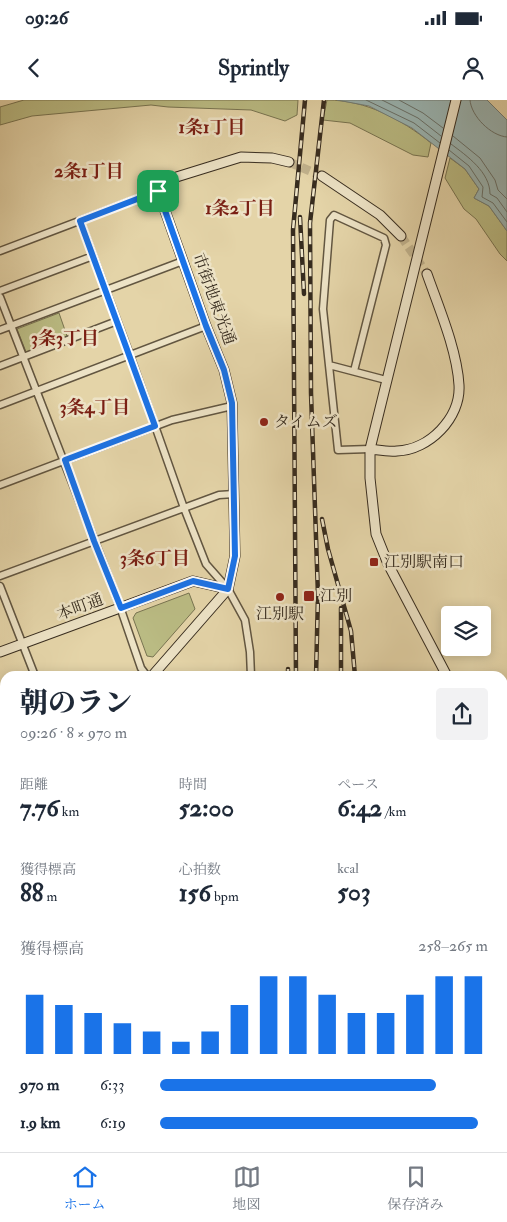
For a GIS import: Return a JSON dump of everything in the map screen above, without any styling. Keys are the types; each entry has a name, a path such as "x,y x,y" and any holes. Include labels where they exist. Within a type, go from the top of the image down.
{"street":[{"path":"444,671 388,564 376,534 370,478 370,449 456,100"},
{"path":"0,251 158,191 170,179 241,157 272,158 290,162"},
{"path":"322,176 380,215 402,236"},
{"name":"市街地東光通","path":"158,191 206,326 224,370 232,406 235,556 228,589"},
{"path":"354,371 386,245 384,238 334,215 330,220 323,309 338,450 370,449 397,451 412,448 430,440 445,426 455,408 459,388 458,370 427,274"},
{"path":"80,221 206,564 228,589 245,620 251,671"},
{"path":"0,291 93,256"},
{"path":"0,330 183,261"},
{"path":"0,297 65,460 143,671"},
{"path":"0,366 118,321"},
{"path":"0,405 206,326"},
{"path":"329,365 386,380"},
{"path":"0,485 172,420 232,406"},
{"path":"0,576 219,495 234,494"},
{"name":"本町通","path":"0,652 193,581 228,589"},
{"path":"0,586 33,671"},
{"path":"156,671 228,589"}],"green space":[{"path":"24,100 298,100 297,115 285,121 251,110 151,105 32,116 0,125 0,107"},
{"path":"327,100 355,103 369,107 408,126 431,143 428,157 413,155 350,123 323,120"},
{"path":"450,158 465,169 479,189 474,198 489,206 507,231 507,261 476,219 464,209 445,178"},
{"path":"59,313 67,336 26,352 17,329"},
{"path":"189,593 195,609 153,657 147,656 133,618 136,613"}],"water":[{"path":"337,100 487,100 507,120 507,231 489,206 474,198 479,189 465,169 412,128 369,106"}],"tunnel":[{"path":"289,162 322,176"},
{"path":"401,236 427,274"}],"railway":[{"path":"296,671 293,230 305,100"},
{"path":"316,671 318,595 311,393 310,223 324,100"},
{"path":"300,217 304,294"},
{"path":"322,519 328,549 351,631 355,671"},
{"path":"341,608 341,671"}],"place":[{"name":"タイムズ","path":"264,422"},
{"name":"江別駅南口","path":"374,562"},
{"name":"江別","path":"309,596"},
{"name":"江別駅","path":"280,597"}],"district":[{"name":"1条1丁目","path":"212,127"},
{"name":"2条1丁目","path":"89,171"},
{"name":"1条2丁目","path":"240,208"},
{"name":"3条3丁目","path":"65,338"},
{"name":"3条4丁目","path":"95,407"},
{"name":"3条6丁目","path":"155,558"}],"route":[{"path":"158,191 206,326 224,370 232,403 235,556 228,589 193,581 121,608 94,541 65,460 155,426 80,221 158,191"}]}
